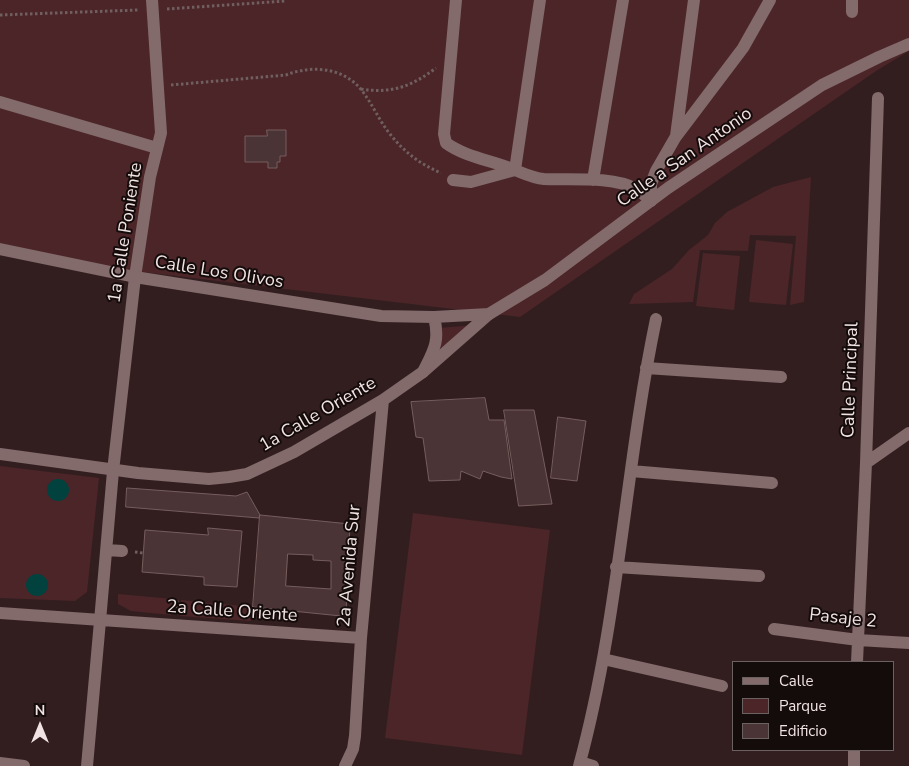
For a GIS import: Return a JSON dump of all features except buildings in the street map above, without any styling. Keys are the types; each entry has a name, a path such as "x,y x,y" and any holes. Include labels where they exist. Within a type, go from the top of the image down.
{"street":[{"name":"1a Calle Poniente","path":"87,766 113,470 135,277 150,177 161,133 152,0"},
{"path":"456,0 444,134 446,143 464,154 515,170 526,176 544,179 565,178 610,182 636,188 651,201"},
{"path":"515,170 540,0"},
{"path":"593,180 623,0"},
{"path":"675,138 694,0"},
{"path":"651,201 651,184 656,171 675,138 743,48 770,0"},
{"name":"Calle a San Antonio","path":"489,314 545,280 668,188 822,85 909,44"},
{"name":"Calle Principal","path":"857,661 866,463 878,98"},
{"path":"0,102 157,148"},
{"path":"453,180 471,182 515,170"},
{"name":"Calle Los Olivos","path":"0,249 135,277 380,316 434,317 489,314"},
{"name":"1a Calle Oriente","path":"113,470 209,479 247,474 294,452 383,400 423,372 489,314"},
{"path":"423,372 437,343 434,317"},
{"path":"593,766 579,764 604,659 630,471 646,368 656,319"},
{"path":"646,368 781,377"},
{"name":"2a Avenida Sur","path":"345,766 353,749 355,736 361,638 383,400"},
{"path":"866,463 909,433"},
{"path":"0,454 113,470"},
{"path":"630,471 772,483"},
{"path":"106,550 122,551"},
{"path":"616,567 759,576"},
{"name":"2a Calle Oriente","path":"0,613 361,638"},
{"name":"Pasaje 2","path":"774,629 858,640 909,643"},
{"path":"604,659 722,686"},
{"path":"854,751 854,766"},
{"path":"0,763 24,766"}],"path":[{"path":"360,88 382,90 409,85 451,57"},
{"path":"158,87 280,76 300,70 326,70 343,74 360,88 399,146 414,158 453,180"}],"green space":[{"path":"0,0 909,0 909,51 876,71 520,317 0,255"},
{"path":"811,177 804,302 790,305 796,236 750,235 748,251 700,250 693,302 629,304 634,294 672,269 689,250 708,235 715,223 727,212 773,187"},
{"path":"756,240 793,244 786,305 749,302"},
{"path":"703,253 740,256 734,310 696,306"},
{"path":"474,325 443,347 440,348 439,328"},
{"path":"0,466 99,478 87,592 75,601 0,598"},
{"path":"413,513 550,530 522,755 385,738"},
{"path":"118,594 173,599 171,615 131,611 118,604"},
{"path":"181,600 253,607 251,621 180,616"}],"water":[{"path":"54,479 62,479 69,486 69,494 62,501 54,501 47,494 47,486"},
{"path":"37,574 45,577 48,585 45,593 37,596 29,593 26,585 29,577"}]}
